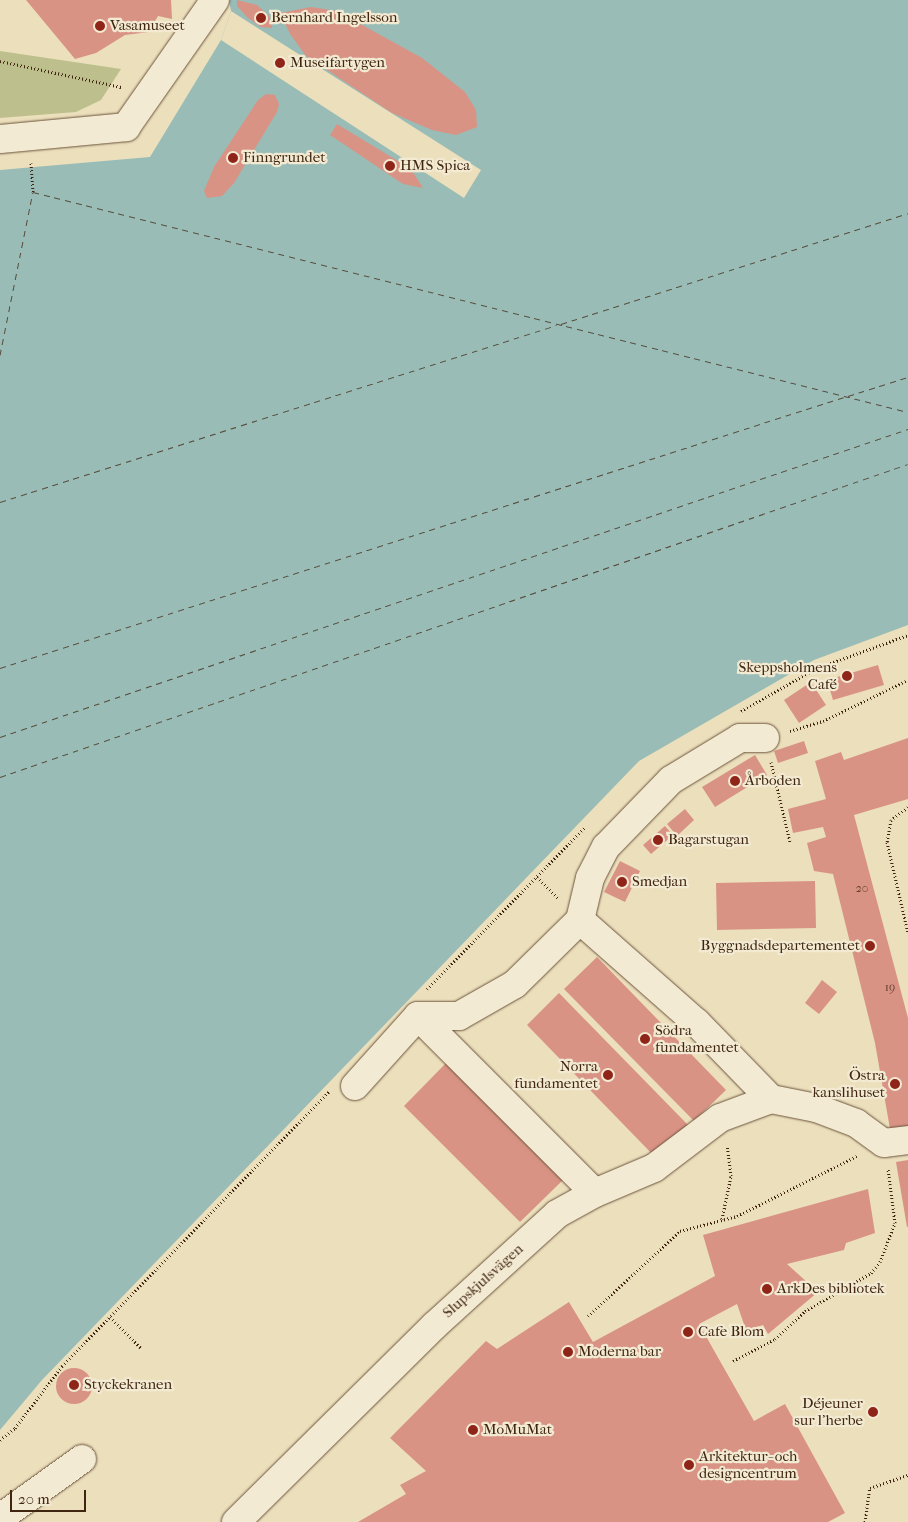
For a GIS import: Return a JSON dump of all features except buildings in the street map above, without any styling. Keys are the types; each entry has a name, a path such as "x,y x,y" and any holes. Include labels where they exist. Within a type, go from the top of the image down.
{"street":[{"path":"188,0 195,29"},
{"path":"0,139 126,127 215,0"},
{"path":"355,1086 418,1016 460,1016 515,984 580,920 590,878 606,847 671,780 740,738 768,747"},
{"path":"580,920 697,1023 771,1099 816,1108 896,1141"},
{"path":"418,1016 594,1193"},
{"name":"Slupskjulsvägen","path":"236,1522 434,1326 557,1214 594,1193 654,1168 720,1118 771,1099"},
{"path":"0,1518 82,1459"}],"path":[{"path":"0,61 149,93"},
{"path":"31,168 33,192"},
{"path":"790,842 768,747 908,680"},
{"path":"908,807 891,820 887,842 908,933"},
{"path":"720,1118 731,1176 722,1219"},
{"path":"588,1316 680,1231 737,1216 896,1141 895,1222 880,1262 871,1273 805,1311 775,1339 733,1361"},
{"path":"110,1317 141,1348"},
{"path":"865,1522 870,1488 908,1475"}],"green space":[{"path":"0,51 121,69 101,100 76,112 0,118"}],"water":[{"path":"229,0 908,0 908,625 814,660 639,761 42,1380 0,1430 0,170 150,157 221,40 231,11"}],"pier":[{"path":"231,11 481,170 464,198 221,40"}],"ferry route":[{"path":"0,355 33,192 908,412"},
{"path":"561,324 908,213"},
{"path":"0,502 557,325"},
{"path":"848,396 908,377"},
{"path":"0,668 844,397"},
{"path":"0,737 908,429"},
{"path":"0,777 908,464"}],"place":[{"name":"Bernhard Ingelsson","path":"261,18"},
{"name":"Vasamuseet","path":"100,26"},
{"name":"Museifartygen","path":"280,63"},
{"name":"Finngrundet","path":"233,158"},
{"name":"HMS Spica","path":"390,166"},
{"name":"Skeppsholmens Café","path":"847,676"},
{"name":"Årboden","path":"735,781"},
{"name":"Bagarstugan","path":"658,840"},
{"name":"Smedjan","path":"622,882"},
{"name":"Byggnadsdepartementet","path":"870,946"},
{"name":"Södra fundamentet","path":"645,1039"},
{"name":"Norra fundamentet","path":"608,1075"},
{"name":"Östra kanslihuset","path":"895,1084"},
{"name":"ArkDes bibliotek","path":"767,1289"},
{"name":"Cafe Blom","path":"688,1332"},
{"name":"Moderna bar","path":"568,1352"},
{"name":"Styckekranen","path":"74,1385"},
{"name":"Déjeuner sur l'herbe","path":"873,1412"},
{"name":"MoMuMat","path":"473,1430"},
{"name":"Arkitektur- och designcentrum","path":"689,1465"}]}
